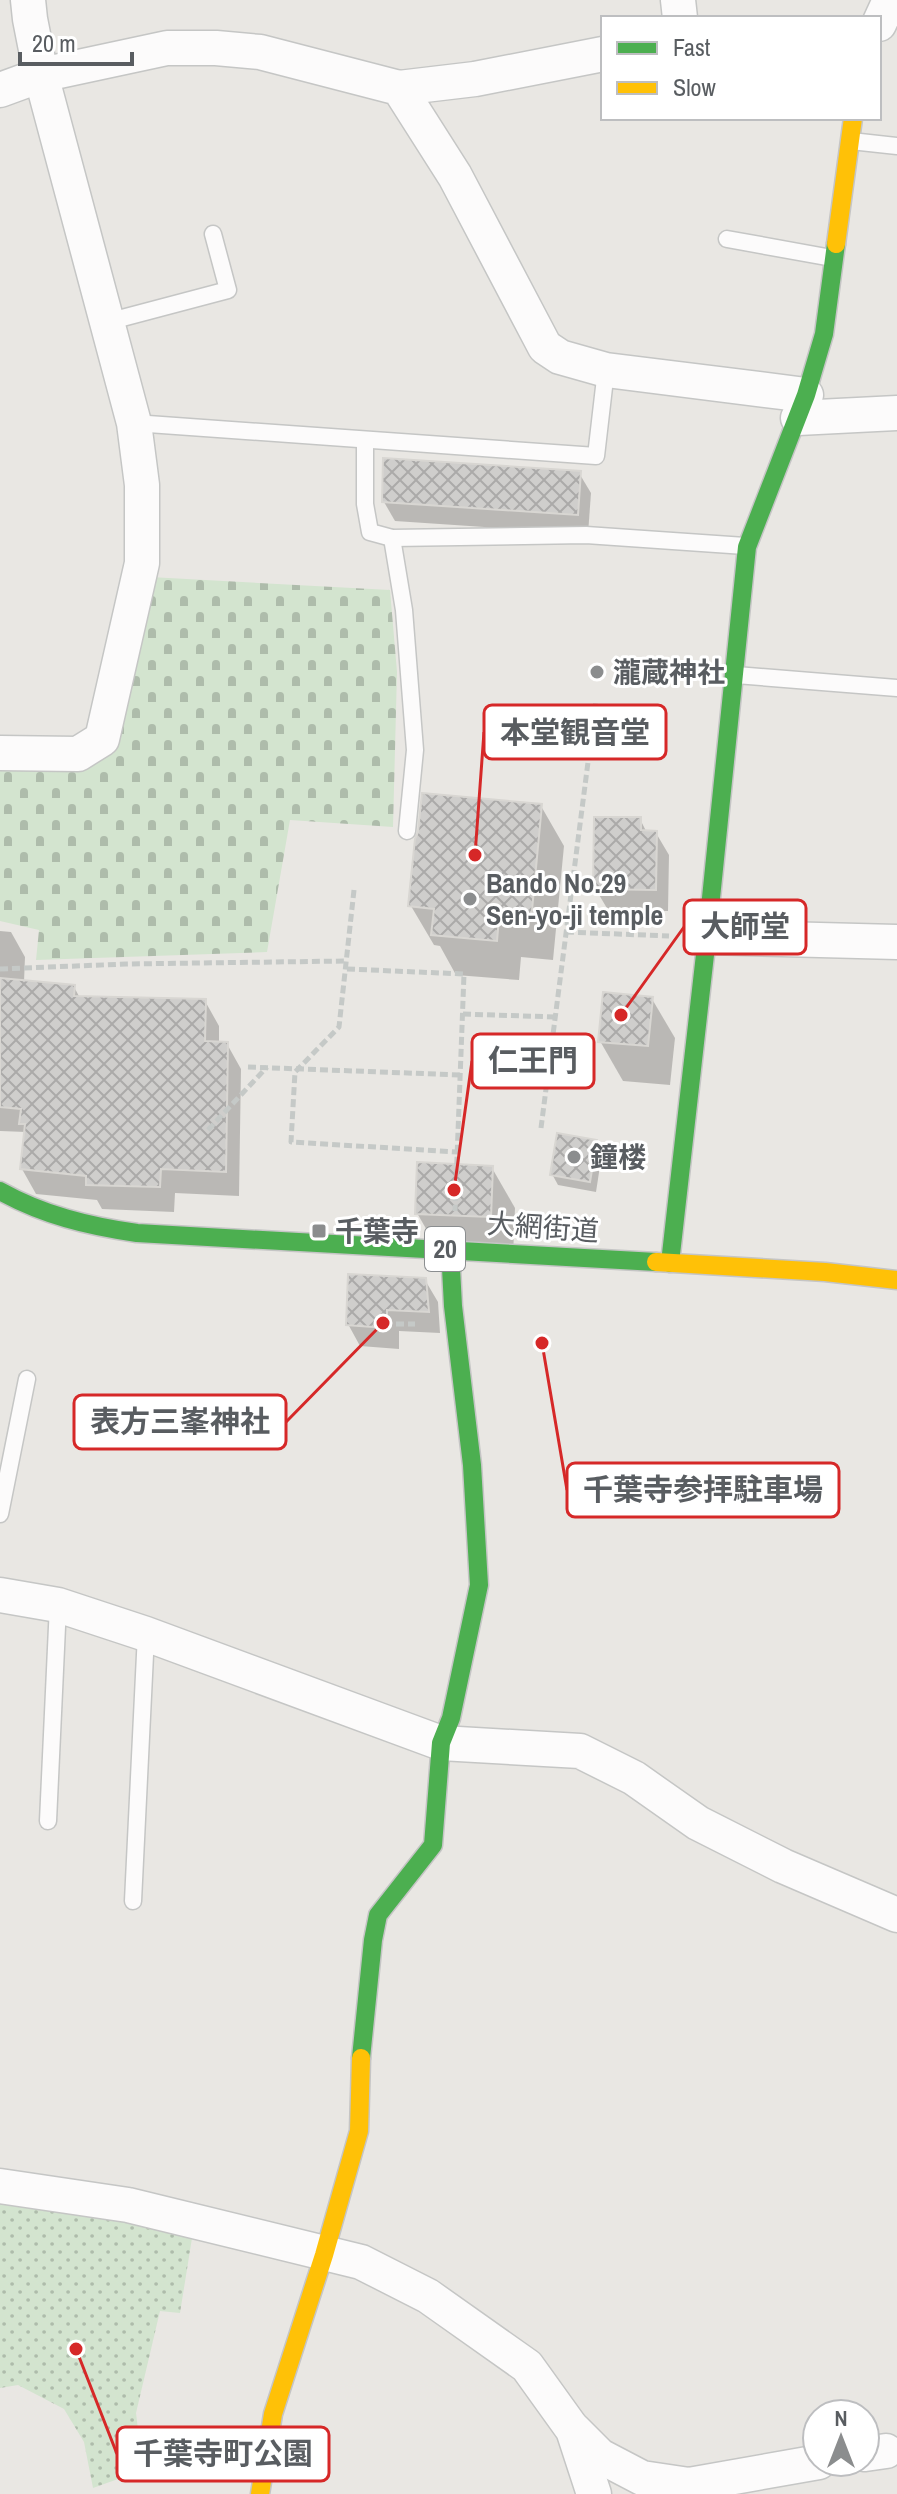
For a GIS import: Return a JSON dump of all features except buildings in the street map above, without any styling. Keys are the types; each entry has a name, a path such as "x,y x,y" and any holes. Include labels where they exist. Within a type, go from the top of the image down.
{"street":[{"path":"0,753 78,754 102,739 142,563 142,485 134,423 41,75 28,0"},
{"path":"881,20 890,0"},
{"path":"0,90 41,75 167,48 260,52 399,88 475,79 601,54"},
{"path":"399,88 455,176 545,347 560,357 606,370 802,406 897,413"},
{"path":"670,1263 747,547 802,406 824,334 853,120"},
{"path":"707,937 897,942"},
{"name":"大網街道","path":"0,1191 28,1207 59,1219 137,1233 825,1272 897,1280"},
{"path":"260,2494 273,2414 324,2255 359,2131 361,2061 378,1915 433,1845 441,1743 451,1718 479,1585 472,1465 453,1306 450,1249"},
{"path":"0,1595 58,1605 146,1634 441,1743 580,1751 634,1778 698,1823 783,1866 897,1915"},
{"path":"0,2186 128,2205 361,2262 428,2296 527,2366 573,2430 600,2456 642,2478 689,2485 801,2465"},
{"path":"573,2430 594,2494"}],"lane":[{"path":"849,140 897,146"},
{"path":"107,322 228,290 213,234"},
{"path":"727,239 833,258"},
{"path":"134,423 596,456 606,370"},
{"path":"365,440 365,504 370,532 392,538 586,535 747,547"},
{"path":"392,538 404,610 415,750 407,831"},
{"path":"734,675 897,688"},
{"path":"0,1514 27,1379"},
{"path":"48,1821 58,1605"},
{"path":"133,1901 146,1634"}],"path":[{"path":"541,1128 596,700"},
{"path":"354,890 339,1027 295,1072 291,1142 458,1152"},
{"path":"566,932 707,937"},
{"path":"0,969 347,961"},
{"path":"347,969 464,974 455,1216"},
{"path":"463,1014 555,1017"},
{"path":"248,1067 461,1075"},
{"path":"208,1130 267,1067"}],"green space":[{"path":"150,577 390,590 397,672 393,827 290,820 267,952 36,960 39,930 0,921 0,765 86,765"},
{"path":"0,2197 102,2212 192,2238 180,2313 160,2311 136,2413 143,2470 93,2488 84,2442 64,2409 18,2385 0,2388"}],"traffic: fast":[{"path":"670,1263 747,547 806,395 824,334 836,244"},
{"path":"0,1191 66,1218 137,1233 656,1262"},
{"path":"361,2058 378,1915 433,1845 441,1743 451,1718 479,1585 472,1465 453,1306 450,1249"}],"traffic: slow":[{"path":"836,244 853,120"},
{"path":"656,1262 825,1272 897,1280"},
{"path":"260,2494 273,2414 324,2255 359,2131 361,2058"}],"place":[{"name":"瀧蔵神社","path":"597,672"},
{"name":"本堂観音堂","path":"475,855"},
{"name":"Bando No.29 Sen-yo-ji temple","path":"470,899"},
{"name":"大師堂","path":"621,1015"},
{"name":"鐘楼","path":"574,1157"},
{"name":"仁王門","path":"454,1190"},
{"name":"千葉寺","path":"319,1231"},
{"name":"表方三峯神社","path":"383,1323"},
{"name":"千葉寺参拝駐車場","path":"542,1343"},
{"name":"千葉寺町公園","path":"76,2349"}]}
